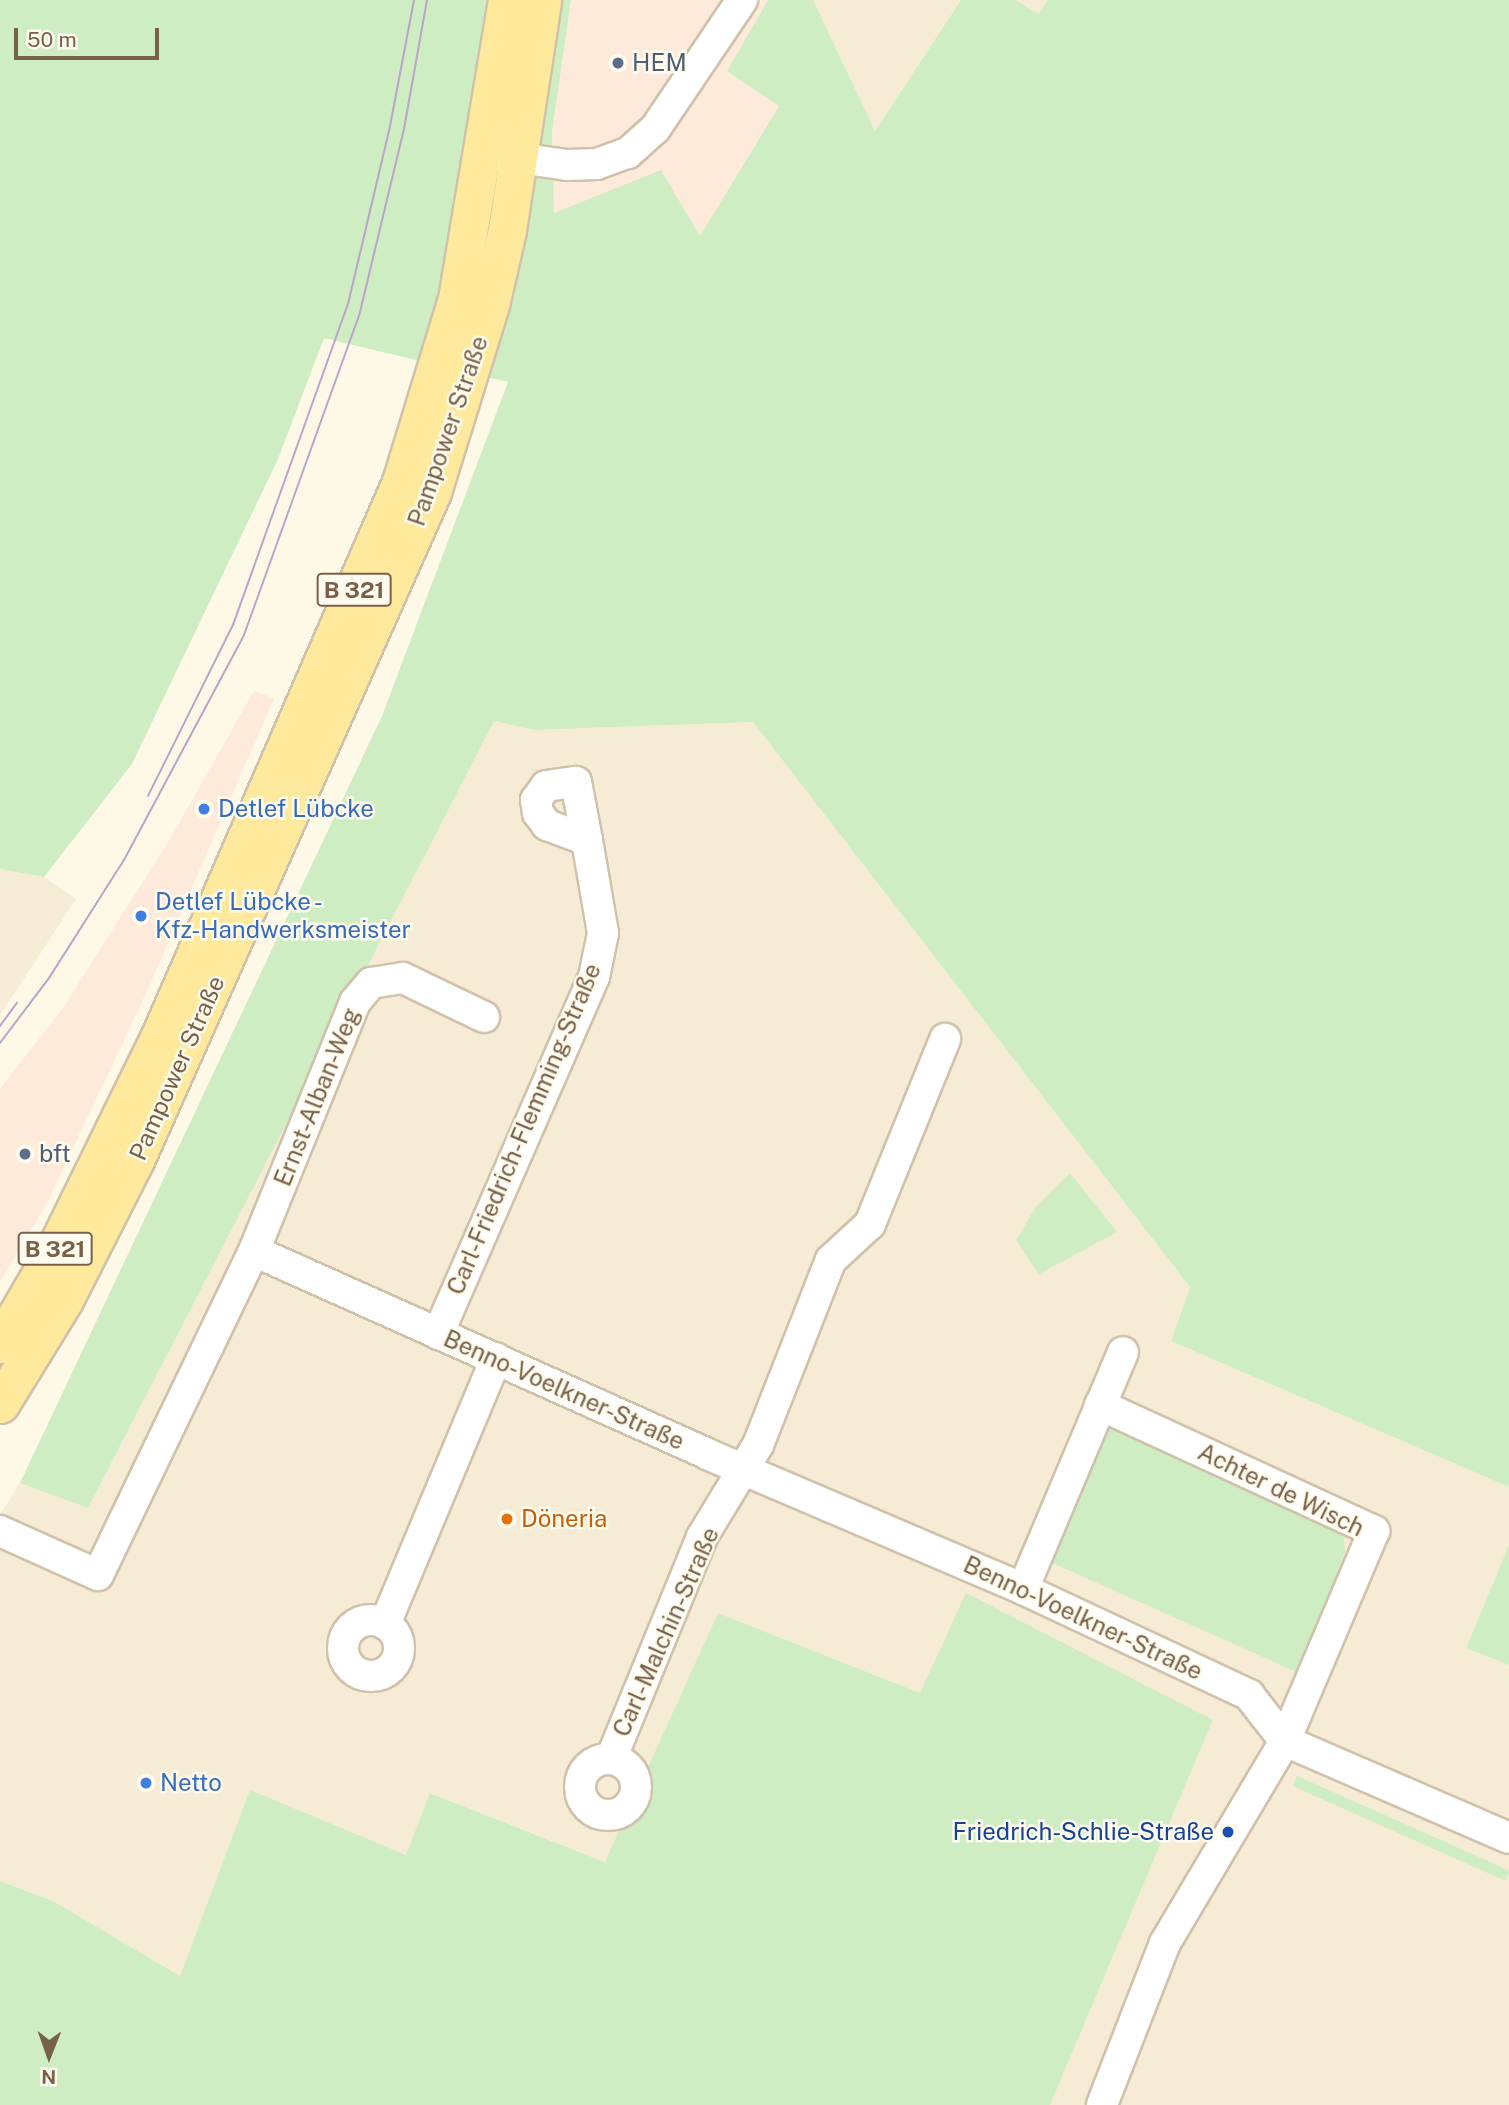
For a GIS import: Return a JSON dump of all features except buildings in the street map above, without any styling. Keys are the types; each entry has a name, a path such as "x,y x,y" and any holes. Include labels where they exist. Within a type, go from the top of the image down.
{"main road":[{"name":"Pampower Straße","path":"0,1344 57,1246 160,1036 401,482 457,299 484,153 507,0"},
{"name":"Pampower Straße","path":"0,1404 64,1300 135,1160 432,492 489,305 519,158 542,0"}],"street":[{"path":"484,153 597,164 628,153 655,129 742,0"},
{"name":"Carl-Friedrich-Flemming-Straße","path":"438,1334 594,977 603,933 587,840"},
{"name":"Ernst-Alban-Weg","path":"254,1251 355,1002 372,983 403,978 484,1017"},
{"name":"Carl-Malchin-Straße","path":"611,1759 702,1537 726,1503 758,1445 831,1260 870,1224 945,1039"},
{"path":"0,1531 99,1575 254,1251"},
{"name":"Benno-Voelkner-Straße","path":"254,1251 1023,1589 1249,1695 1285,1741"},
{"path":"1023,1589 1123,1352"},
{"path":"385,1624 496,1359"},
{"name":"Achter de Wisch","path":"1100,1405 1374,1531 1285,1741"},
{"path":"1102,2105 1165,1943 1285,1741 1509,1838"}],"shaded area":[{"path":"571,0 768,0 727,71 779,105 700,237 602,195 554,213 552,133"},
{"path":"813,0 961,0 875,132"},
{"path":"1015,0 1048,0 1039,14"},
{"path":"254,691 274,698 147,991 46,1205 0,1281 0,1089 63,1008 170,839"},
{"path":"493,721 534,730 753,722 1190,1287 1171,1341 1509,1487 1509,1545 1466,1648 1509,1665 1509,2105 1050,2105 1213,1720 920,1693 718,1613 606,1862 431,1793 406,1855 250,1791 180,1976 53,1901 0,1881 0,1515 20,1483 88,1508"},
{"path":"0,869 44,877 76,899 0,1015"}],"green space":[{"path":"0,0 571,0 552,133 554,213 661,170 700,236 779,106 727,71 768,0 813,0 875,131 961,0 1015,0 1039,14 1048,0 1509,0 1509,1487 1171,1341 1190,1287 753,722 534,730 494,721 88,1508 20,1483 382,716 508,382 324,338 278,459 132,764 44,877 0,869"},
{"path":"1070,1173 1117,1232 1039,1274 1016,1240 1036,1207"},
{"path":"1106,1421 1343,1531 1345,1551 1301,1674 1048,1561"},
{"path":"1509,1545 1509,1665 1466,1648"},
{"path":"966,1593 1213,1720 1050,2105 0,2105 0,1881 53,1901 180,1976 250,1790 406,1855 430,1793 605,1862 718,1613 920,1693"},
{"path":"1297,1776 1509,1870 1505,1881 1293,1786"}],"tram line":[{"path":"148,796 233,625 348,304 390,126 414,0"},
{"path":"0,1043 49,978 124,860 244,635 360,312 404,129 427,0"},
{"path":"0,1026 17,1003"}],"place":[{"name":"HEM","path":"618,63"},
{"name":"Detlef Lübcke","path":"204,809"},
{"name":"Detlef Lübcke - Kfz-Handwerksmeister","path":"141,916"},
{"name":"bft","path":"25,1154"},
{"name":"Döneria","path":"507,1519"},
{"name":"Netto","path":"146,1783"},
{"name":"Friedrich-Schlie-Straße","path":"1228,1832"}]}
